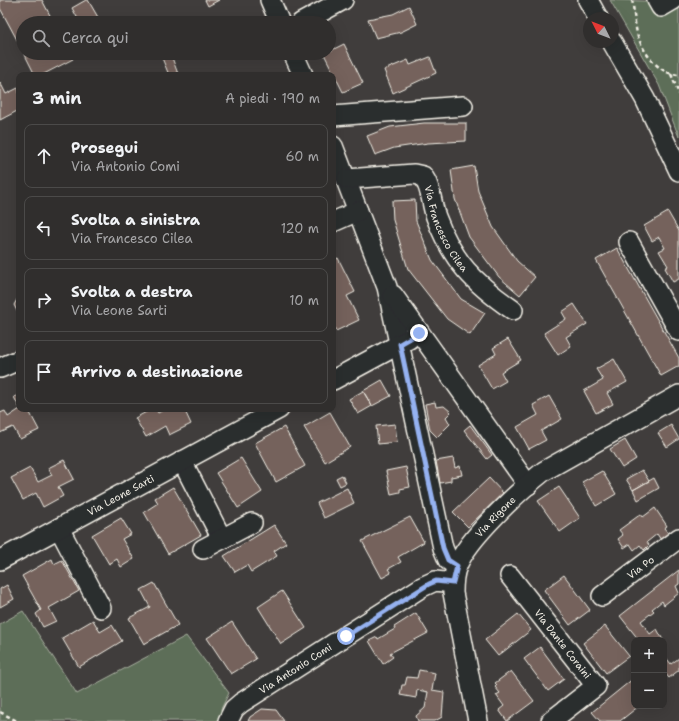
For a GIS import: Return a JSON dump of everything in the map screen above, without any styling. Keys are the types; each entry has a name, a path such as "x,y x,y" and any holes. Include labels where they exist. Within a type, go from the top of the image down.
{"street":[{"path":"270,0 277,16"},
{"path":"314,16 343,0"},
{"path":"588,0 595,12"},
{"path":"657,0 661,7 673,0"},
{"path":"615,48 645,99 679,172"},
{"path":"296,60 301,72"},
{"path":"336,116 463,106"},
{"path":"336,153 387,287 443,548 455,575 454,606 478,721"},
{"name":"Via Francesco Cilea","path":"347,179 414,174 423,176 430,190 435,215 442,233 457,260 473,280 513,310"},
{"path":"336,221 358,211"},
{"path":"629,242 679,331"},
{"path":"387,287 528,485"},
{"path":"336,378 419,333"},
{"path":"0,368 16,361"},
{"name":"Via Rigone","path":"455,575 473,540 528,485 557,463 679,395"},
{"name":"Via Leone Sarti","path":"0,560 274,412"},
{"path":"182,462 222,539"},
{"path":"203,549 252,523"},
{"path":"59,528 101,608"},
{"name":"Via Po","path":"602,596 679,538"},
{"name":"Via Antonio Comi","path":"228,721 234,709 241,703 422,587 455,575"},
{"name":"Via Dante Coraini","path":"510,576 596,686 551,721"}],"path":[{"path":"632,0 636,28 642,45 653,61 670,74 679,94"},
{"path":"670,74 679,75"},
{"path":"0,712 17,721"}],"green space":[{"path":"610,0 679,2 679,137 659,85 619,16 619,12 617,12"},
{"path":"23,611 77,694 186,636 229,693 221,709 220,721 0,721 0,624"}],"building":[{"path":"0,0 42,0 50,16 16,16 16,38 0,8"},
{"path":"88,0 97,16 76,16 72,8"},
{"path":"205,0 219,0 208,6"},
{"path":"409,6 417,24 401,32 376,38 368,19 393,14"},
{"path":"344,44 363,83 343,92 336,78 336,72 333,72 327,60 336,60 336,48"},
{"path":"430,57 436,73 393,93 384,70 408,60 410,65"},
{"path":"28,60 71,60 48,72 34,72"},
{"path":"163,60 173,60 177,72 168,72"},
{"path":"0,82 6,94 16,89 16,112 0,120"},
{"path":"424,123 466,123 466,141 428,143 394,148 375,155 367,136 390,127"},
{"path":"474,166 478,191 493,227 517,261 535,277 520,295 499,277 469,237 455,199 451,170"},
{"path":"415,200 416,221 432,260 461,299 485,313 470,335 447,319 408,269 393,220 392,201"},
{"path":"668,212 679,231 679,279 673,282 665,268 668,266 659,251 665,248 659,237 652,241 644,226"},
{"path":"617,248 679,358 679,366 661,376 596,260"},
{"path":"338,258 355,292 347,296 359,320 336,331 336,259"},
{"path":"574,304 587,324 566,337 571,346 558,355 544,333 566,319 562,312"},
{"path":"508,339 521,360 501,372 506,381 492,389 478,365 496,354 493,348"},
{"path":"614,359 627,382 607,393 613,404 596,413 584,391 603,380 596,369"},
{"path":"382,380 391,396 372,406 363,391"},
{"path":"363,391 372,406 358,414 349,399"},
{"path":"549,396 562,419 541,431 546,440 529,449 517,427 538,415 533,405"},
{"path":"435,402 436,407 444,406 451,412 446,417 450,424 437,437 430,430 425,404"},
{"path":"5,411 8,417 16,412 32,412 30,413 39,430 20,439 13,427 0,433 0,413"},
{"path":"146,412 185,412 191,424 169,435 165,426 146,437 135,418"},
{"path":"330,412 350,447 325,462 304,427"},
{"path":"395,424 397,442 378,444 376,426"},
{"path":"470,425 492,455 487,459 464,430"},
{"path":"671,425 679,439 667,447 658,433"},
{"path":"284,427 305,466 276,482 255,443"},
{"path":"625,440 636,459 622,468 610,449"},
{"path":"241,458 262,492 238,508 216,473"},
{"path":"453,458 455,468 460,466 462,475 451,477 451,481 440,483 436,461"},
{"path":"64,460 74,479 58,487 63,496 43,507 36,493 23,500 11,478 30,468 38,482 52,475 48,468"},
{"path":"406,467 410,487 400,489 400,492 391,494 386,471"},
{"path":"642,470 649,481 633,490 626,479"},
{"path":"602,471 616,494 596,506 582,482"},
{"path":"342,475 346,483 340,486 336,478"},
{"path":"489,478 503,493 468,527 453,512"},
{"path":"654,478 659,488 638,500 633,490"},
{"path":"173,487 201,535 168,554 144,512 158,503 155,498"},
{"path":"559,487 580,518 560,532 538,501"},
{"path":"347,488 354,503 324,518 317,503"},
{"path":"655,508 667,526 664,528 669,534 661,540 657,534 647,542 649,545 644,550 640,545 634,550 630,544 624,548 618,539 623,535 619,530 641,514 643,517"},
{"path":"410,517 424,542 398,557 401,562 388,569 391,573 382,578 362,541"},
{"path":"121,518 131,534 122,539 134,559 121,567 117,559 109,564 92,535"},
{"path":"274,525 286,543 274,551 277,556 251,572 247,565 235,572 224,556"},
{"path":"52,559 54,564 62,560 79,591 49,608 56,621 43,627 36,614 41,610 22,576"},
{"path":"679,570 679,584 676,586 679,593 664,605 662,601 652,609 654,611 641,621 650,634 657,629 661,637 637,637 620,616"},
{"path":"564,575 590,610 570,625 544,590"},
{"path":"154,583 178,625 144,644 129,618 150,607 141,590"},
{"path":"7,585 14,599 0,607 0,589"},
{"path":"282,591 306,628 281,644 258,607"},
{"path":"416,613 428,633 390,653 393,657 383,664 369,641 377,637 378,639 395,629 394,627"},
{"path":"518,614 531,630 498,656 485,640"},
{"path":"93,620 100,632 112,625 122,641 79,667 62,638"},
{"path":"232,622 256,659 231,674 207,638"},
{"path":"605,626 629,656 606,673 583,643"},
{"path":"540,647 564,679 548,691 524,659"},
{"path":"679,658 679,670 669,678 667,676 667,659 671,664"},
{"path":"419,670 435,673 432,690 444,692 442,717 435,721 418,721 416,716 425,708 428,692 417,690 416,698 400,695 402,685 405,685 407,677 417,678"},
{"path":"511,671 534,701 507,721 499,710 504,706 496,695 500,693 495,687 497,685 495,683"},
{"path":"631,680 631,709 635,709 620,721 600,721 592,712"},
{"path":"262,709 276,710 284,721 248,721 250,717"}],"route":[{"path":"346,636 422,587 436,581 453,583 457,566 448,560 443,548 400,344 419,333"}]}
